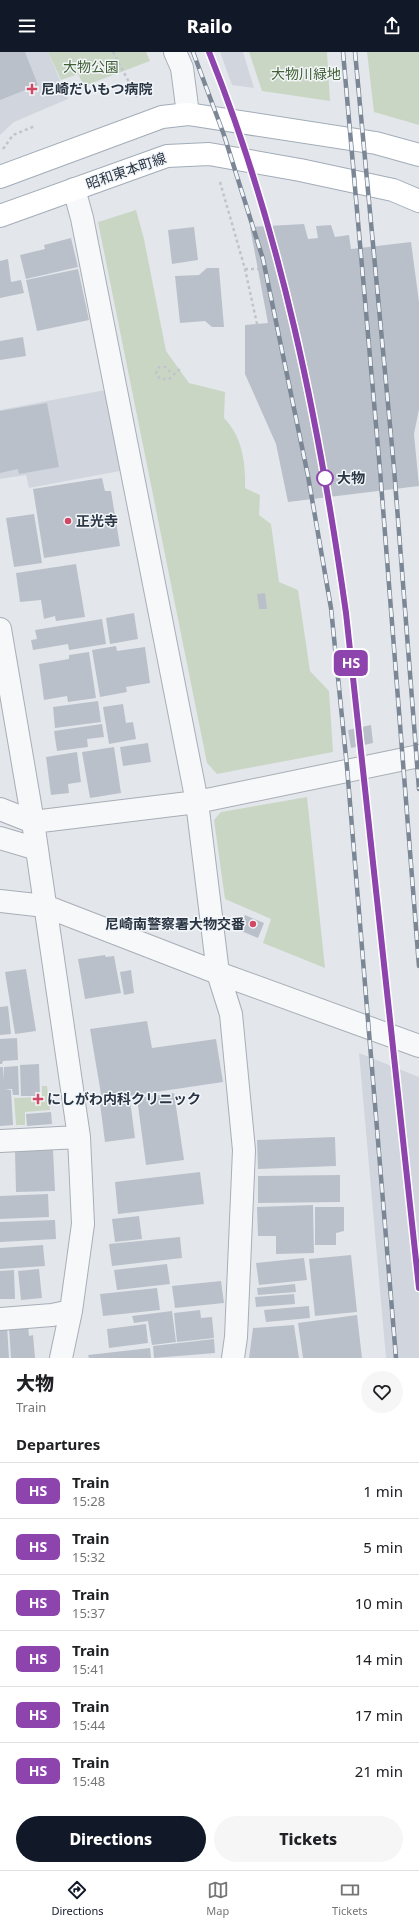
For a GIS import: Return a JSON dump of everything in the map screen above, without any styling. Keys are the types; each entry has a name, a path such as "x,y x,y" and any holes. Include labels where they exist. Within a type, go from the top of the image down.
{"main road":[{"path":"0,177 162,117 188,114 376,143 419,155"},
{"name":"昭和東本町線","path":"0,216 167,156 209,154 331,176 393,190 419,201"}],"street":[{"path":"175,52 182,68 188,114"},
{"path":"74,189 82,218 197,802 218,973 231,1014 244,1150 236,1337 233,1358"},
{"path":"0,629 33,822 79,1137 83,1224 71,1311 61,1358"},
{"path":"0,808 33,822 197,802 419,756"},
{"path":"0,838 37,849"},
{"path":"0,901 45,906 218,973 419,1046"},
{"path":"0,1140 79,1137"},
{"path":"0,1319 52,1315 71,1311"}],"path":[{"path":"113,52 140,102"},
{"path":"2,149 14,135 35,126"},
{"path":"220,182 245,268 257,324"},
{"path":"245,268 258,269"},
{"path":"170,372 166,367 160,367 156,373 160,379 169,379 181,368"}],"shaded area":[{"name":"尼崎だいもつ病院","path":"0,52 48,52 68,99 14,122 0,135"},
{"path":"220,52 243,52 254,88 232,85"},
{"path":"105,390 120,471 29,488 26,475 0,479 0,410"},
{"path":"359,1053 419,1077 419,1358 386,1358"}],"green space":[{"name":"大物公園","path":"48,52 146,52 150,61 84,86 78,74 61,80"},
{"name":"大物川緑地","path":"249,52 327,52 330,101 262,91"},
{"path":"367,52 419,52 419,125 374,112"},
{"path":"136,210 144,239 166,351 189,383 225,392 224,418 235,433 242,450 245,469 245,488 260,495 259,515 271,524 279,582 298,590 310,671 329,691 333,752 217,774 207,763 98,222"},
{"path":"307,797 325,968 263,943 271,919 225,899 214,820 221,812"},
{"path":"42,1086 47,1086 50,1110 25,1112 25,1125 16,1125 14,1098 42,1097"}],"building":[{"path":"0,52 25,52 38,85 0,100"},
{"path":"304,224 308,239 318,238 316,226 331,225 335,237 349,235 351,249 411,242 419,302 419,409 414,434 419,486 288,502 276,444 245,374 245,325 268,323 250,227"},
{"path":"194,227 198,260 172,264 168,230"},
{"path":"71,238 78,267 26,279 20,255 45,249 44,245"},
{"path":"8,259 11,282 21,280 24,293 0,298 0,261"},
{"path":"207,268 219,268 224,327 212,327 205,321 180,323 175,276 199,275"},
{"path":"78,269 89,320 37,331 26,280"},
{"path":"23,337 26,356 0,360 0,341"},
{"path":"47,403 59,467 19,474 18,469 0,473 0,411"},
{"path":"102,478 105,491 111,491 120,546 44,558 33,489"},
{"path":"34,514 42,563 14,567 6,518"},
{"path":"76,564 85,617 56,621 55,616 44,619 41,600 20,602 16,573"},
{"path":"265,593 267,609 259,609 257,594"},
{"path":"134,613 138,639 110,644 106,618"},
{"path":"102,619 106,644 69,650 68,644 33,650 31,640 37,639 35,630"},
{"path":"116,646 117,651 145,647 150,683 126,687 127,692 100,697 92,650"},
{"path":"89,652 96,698 68,702 67,696 44,700 39,664 69,659 69,655"},
{"path":"98,701 101,722 55,728 53,707"},
{"path":"123,704 126,723 133,722 136,739 109,744 103,707"},
{"path":"102,724 104,737 87,739 88,747 57,751 54,731"},
{"path":"371,725 373,743 351,748 348,730"},
{"path":"148,743 151,762 123,766 120,747"},
{"path":"114,747 121,793 90,798 82,752"},
{"path":"77,752 81,782 68,784 69,793 51,795 46,757"},
{"path":"245,915 264,923 258,938 239,930"},
{"path":"105,955 106,957 114,956 121,993 85,999 78,959"},
{"path":"26,969 36,1031 15,1034 5,972"},
{"path":"131,970 134,993 124,995 120,972"},
{"path":"8,1006 11,1034 0,1035 0,1007"},
{"path":"147,1021 152,1048 216,1039 223,1082 102,1100 90,1029"},
{"path":"17,1038 18,1060 3,1061 2,1064 0,1064 0,1039"},
{"path":"39,1064 40,1096 21,1096 20,1065"},
{"path":"18,1066 19,1095 13,1095 12,1089 5,1089 11,1090 13,1125 0,1126 0,1067 3,1067 4,1080 4,1067"},
{"path":"174,1093 184,1160 146,1165 137,1098"},
{"path":"130,1100 135,1138 105,1142 100,1104"},
{"path":"51,1112 52,1124 27,1126 26,1114"},
{"path":"335,1137 336,1166 258,1169 257,1140"},
{"path":"53,1150 55,1191 16,1192 15,1151"},
{"path":"200,1172 204,1204 118,1214 115,1182"},
{"path":"340,1175 340,1202 258,1203 258,1176"},
{"path":"48,1194 49,1217 0,1219 0,1196"},
{"path":"313,1205 314,1253 276,1254 276,1236 258,1236 257,1207"},
{"path":"315,1207 344,1207 344,1231 336,1233 336,1245 315,1245"},
{"path":"139,1216 142,1239 115,1242 112,1219"},
{"path":"55,1220 56,1239 0,1242 0,1222"},
{"path":"180,1237 182,1258 112,1266 109,1244"},
{"path":"43,1245 45,1266 0,1269 0,1248"},
{"path":"351,1255 357,1312 315,1316 309,1259"},
{"path":"304,1258 307,1280 259,1285 256,1263"},
{"path":"167,1264 170,1284 117,1290 114,1270"},
{"path":"39,1269 42,1298 21,1300 18,1271"},
{"path":"14,1270 15,1299 0,1299 0,1271"},
{"path":"221,1281 224,1303 175,1308 172,1286"},
{"path":"295,1284 296,1292 258,1295 257,1288"},
{"path":"157,1288 160,1310 103,1316 100,1294"},
{"path":"294,1294 295,1304 256,1307 255,1297"},
{"path":"309,1306 310,1318 266,1322 264,1310"},
{"path":"200,1310 201,1318 212,1317 214,1338 177,1342 174,1313"},
{"path":"172,1311 176,1342 152,1345 148,1321 134,1323 132,1316"},
{"path":"357,1315 362,1358 303,1358 298,1323"},
{"path":"146,1324 148,1343 109,1348 107,1329"},
{"path":"294,1325 299,1358 249,1358 253,1328"},
{"path":"0,1326 7,1326 9,1358 0,1358"},
{"path":"28,1326 29,1336 33,1335 35,1358 11,1358 9,1327"},
{"path":"214,1339 215,1353 154,1358 153,1346"},
{"path":"150,1348 151,1358 89,1358 88,1355"}],"railway":[{"path":"193,52 224,135 263,259 308,476 331,608 347,767 396,1358"},
{"path":"209,52 257,188 277,258 310,399 323,470 346,613 419,1288"},
{"path":"343,52 380,470 419,966"},
{"path":"355,52 394,468 419,789"}],"train":[{"name":"HS","path":"209,52 248,161 272,239 291,313 311,402 332,510 346,613 360,754 419,1288"}],"place":[{"name":"尼崎だいもつ病院","path":"32,89"},
{"name":"大物","path":"325,478"},
{"name":"正光寺","path":"68,521"},
{"name":"尼崎南警察署大物交番","path":"253,924"},
{"name":"にしがわ内科クリニック","path":"38,1099"}]}
